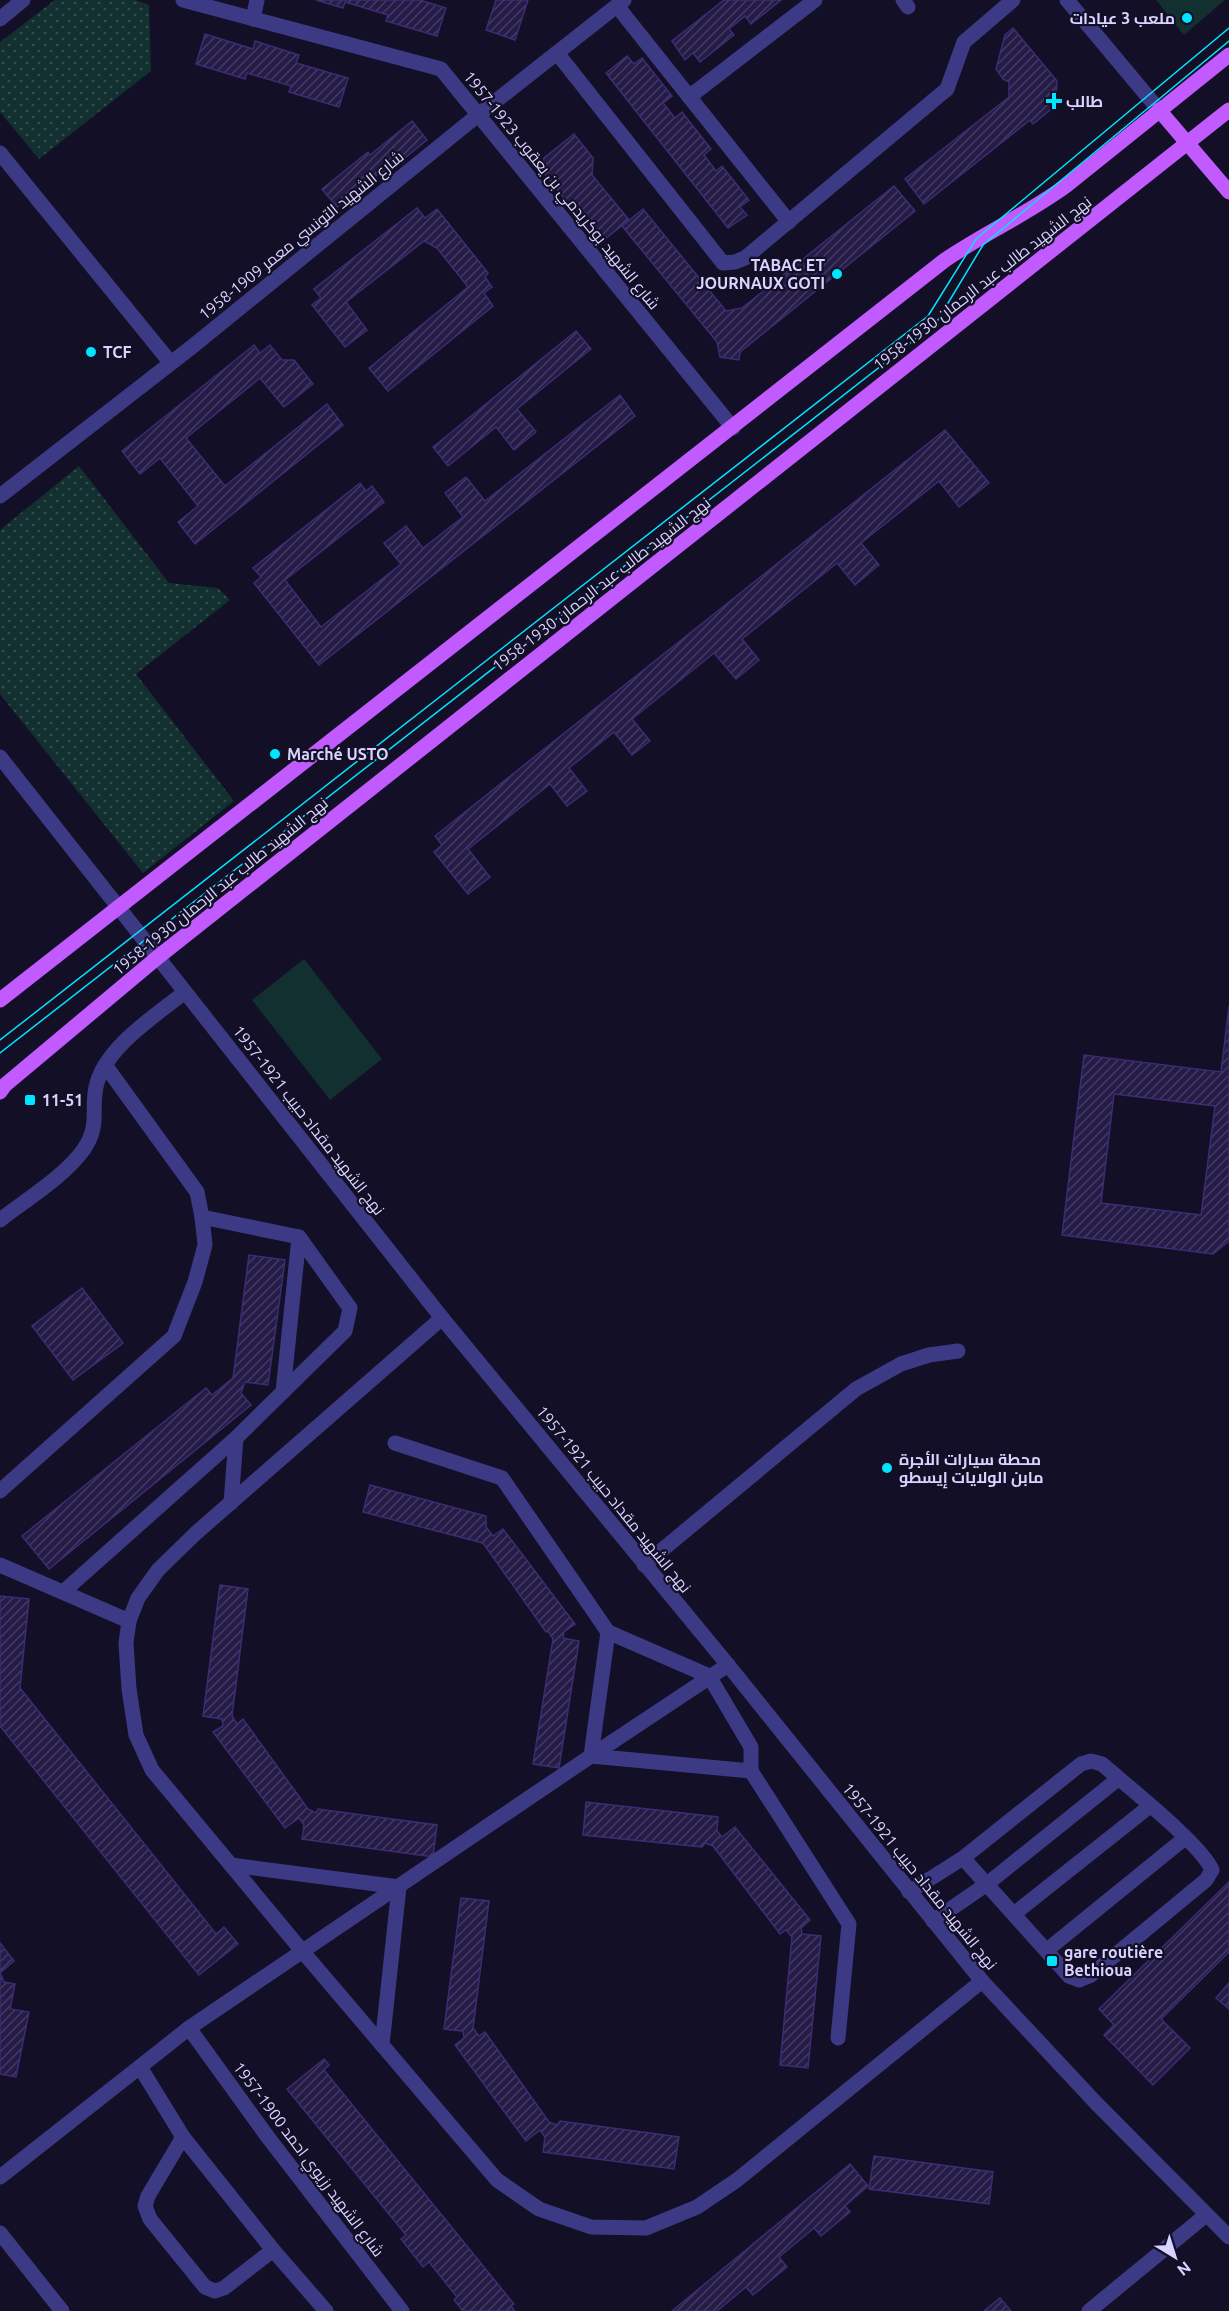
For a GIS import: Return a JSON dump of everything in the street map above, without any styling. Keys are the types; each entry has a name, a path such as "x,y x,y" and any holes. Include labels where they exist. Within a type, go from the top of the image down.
{"main road":[{"name":"نهج الشهيد طالب عبد الرحمان 1930-1958","path":"0,1000 945,260 976,239 1052,196 1229,55"},
{"path":"1159,110 1229,192"},
{"name":"نهج الشهيد طالب عبد الرحمان 1930-1958","path":"0,1092 5,1085 158,957 1229,110"}],"street":[{"path":"0,19 23,0"},
{"name":"شارع الشهيد بوكريدمي بن يعقوب 1923-1957","path":"183,0 441,69 733,428"},
{"path":"253,19 257,0"},
{"path":"689,97 815,0"},
{"path":"557,52 723,263 735,262 745,258 947,89 964,42 1013,0"},
{"path":"1067,0 1159,110"},
{"path":"621,3 689,97 789,222"},
{"name":"شارع الشهيد التونسي معمر 1909-1958","path":"0,496 202,339 478,115 621,3"},
{"path":"0,153 170,362"},
{"name":"نهج الشهيد مقداد حبيب 1921-1957","path":"0,757 442,1318 728,1665 982,1981 1097,2104 1229,2237"},
{"path":"0,1220 69,1166 84,1149 94,1130 95,1089 105,1065 121,1045 185,992"},
{"path":"0,1491 174,1336 195,1282 205,1245 197,1192 105,1065"},
{"path":"63,1592 236,1438 345,1331 350,1308 299,1238 202,1217"},
{"path":"283,1392 299,1238"},
{"path":"442,1318 158,1570 138,1598 129,1621 126,1643 129,1689 136,1735 152,1770 497,2180 539,2209 591,2227 646,2228 697,2207 737,2180 982,1981"},
{"path":"644,1565 856,1389 901,1364 929,1355 958,1351"},
{"path":"231,1503 236,1438"},
{"path":"395,1443 502,1478 608,1632 710,1676 751,1747 752,1771 849,1924 838,2038"},
{"path":"0,1565 129,1621"},
{"path":"591,1755 608,1632"},
{"path":"0,2177 189,2028 591,1755 728,1665"},
{"path":"591,1755 752,1771"},
{"path":"909,1892 963,1858 1081,1764 1092,1761 1102,1764 1150,1806 1207,1859 1212,1870 1206,1880 1091,1975 1079,1980 1069,1976 963,1858"},
{"path":"933,1921 987,1884 1118,1779"},
{"path":"1014,1914 1150,1806"},
{"path":"1047,1950 1185,1838"},
{"path":"231,1865 399,1887"},
{"path":"382,2045 399,1887"},
{"name":"شارع الشهيد رزيوي احمد 1900-1957","path":"189,2028 267,2136 402,2311"},
{"path":"140,2067 183,2137 273,2250 326,2311"},
{"path":"183,2137 148,2196 145,2206 150,2219 205,2287 215,2291 224,2288 273,2250"},
{"path":"1089,2311 1206,2215"},
{"path":"0,2233 63,2311"}],"green space":[{"path":"55,0 136,0 149,5 151,71 39,159 0,112 0,42"},
{"name":"ملعب 3 عيادات","path":"1156,0 1225,0 1184,35"},
{"path":"79,466 169,583 218,588 230,600 136,674 234,801 143,873 0,694 0,530"},
{"path":"304,959 382,1059 330,1100 252,1000"}],"building":[{"path":"316,0 420,0 446,8 437,36 386,21 388,15 345,2 343,8"},
{"path":"496,0 528,0 515,40 486,30"},
{"path":"724,0 781,0 751,24 745,16 729,29 734,35 700,62 693,53 685,60 672,41"},
{"path":"1013,28 1057,81 1055,106 1033,124 1030,120 924,204 905,179 1009,97 1009,82 1003,79 996,69 1005,35"},
{"path":"205,34 253,49 255,41 299,55 296,63 348,78 339,107 289,92 291,86 247,73 245,79 196,64"},
{"path":"627,56 634,64 642,58 672,96 663,103 675,118 682,112 711,149 704,155 716,171 722,166 749,200 740,207 747,215 728,228 606,73"},
{"path":"412,121 427,140 385,174 382,171 337,207 322,189 368,152 370,155"},
{"path":"574,134 593,158 592,175 629,220 600,243 542,171 544,158"},
{"path":"894,186 915,211 740,352 739,360 720,357 717,342 622,226 643,209 726,311 742,308"},
{"path":"417,208 425,218 437,209 488,273 485,277 492,287 484,293 493,306 388,391 369,368 468,287 437,248 424,241 346,302 367,330 345,347 312,305 321,298 314,289"},
{"path":"576,331 591,349 517,409 536,432 514,450 496,427 448,466 433,447"},
{"path":"254,345 260,353 270,345 282,360 294,360 313,384 284,407 260,378 186,438 225,486 327,404 343,425 195,544 178,522 198,506 160,458 140,474 122,451"},
{"path":"620,395 635,416 319,665 254,583 261,577 253,568 360,483 366,491 372,486 384,502 285,580 321,627 401,564 384,543 406,526 423,548 463,517 445,493 466,477 485,501"},
{"path":"945,430 989,483 959,507 939,481 861,543 879,565 855,585 837,563 742,639 759,660 736,679 714,653 632,719 650,741 632,755 614,732 569,768 587,791 567,806 550,784 468,849 490,877 468,894 434,852 442,845 435,836"},
{"path":"1229,1006 1229,1241 1213,1254 1062,1235 1084,1055 1221,1072","holes":["1114,1094 1215,1106 1201,1215 1101,1203"]},
{"path":"249,1255 285,1260 268,1385 245,1382 241,1393 251,1405 49,1569 22,1536 206,1388 212,1395 233,1378"},
{"path":"82,1288 123,1343 73,1380 32,1326"},
{"path":"370,1485 486,1516 486,1527 493,1536 503,1529 575,1624 564,1632 563,1638 579,1641 559,1768 533,1764 553,1639 548,1631 546,1632 483,1543 363,1512"},
{"path":"220,1585 248,1589 232,1716 237,1724 243,1719 308,1809 316,1813 318,1809 437,1825 433,1857 302,1839 304,1825 299,1818 285,1828 213,1732 223,1726 222,1719 203,1716"},
{"path":"0,1596 29,1599 20,1688 216,1934 224,1927 238,1944 199,1975 0,1726"},
{"path":"586,1802 718,1817 717,1831 722,1837 735,1827 810,1920 801,1928 802,1934 821,1936 808,2068 780,2065 792,1937 786,1930 780,1934 713,1846 705,1843 702,1847 583,1835"},
{"path":"1229,1882 1229,1952 1161,2019 1190,2048 1153,2085 1104,2035 1114,2025 1099,2009"},
{"path":"461,1898 489,1901 473,2028 479,2036 485,2032 549,2122 557,2125 560,2121 679,2137 674,2169 543,2152 545,2137 540,2130 526,2141 455,2045 464,2038 463,2031 444,2029"},
{"path":"0,1943 14,1961 0,1973"},
{"path":"0,1973 4,1982 15,1984 10,2009 29,2012 16,2077 0,2074"},
{"path":"1229,1983 1229,2009 1216,1998"},
{"path":"324,2059 329,2065 324,2070 514,2304 511,2306 515,2311 463,2311 454,2300 457,2297 429,2262 423,2267 401,2239 406,2235 287,2089"},
{"path":"874,2156 993,2172 989,2204 869,2189"},
{"path":"850,2164 868,2186 845,2206 850,2212 821,2236 814,2228 779,2257 787,2267 753,2295 746,2287 717,2311 672,2311"},
{"path":"1000,2298 1011,2311 984,2311"}],"tram line":[{"path":"0,1040 928,316 976,239 1229,28"},
{"path":"0,1053 936,323 983,245 1229,41"}],"place":[{"name":"ملعب 3 عيادات","path":"1187,18"},
{"name":"طالب","path":"1054,101"},
{"name":"TABAC ET JOURNAUX GOTI","path":"837,274"},
{"name":"TCF","path":"91,352"},
{"name":"Marché USTO","path":"275,754"},
{"name":"11-51","path":"30,1100"},
{"name":"محطة سيارات الأجرة مابن الولايات إيسطو","path":"887,1468"},
{"name":"gare routière Bethioua","path":"1052,1961"}]}
